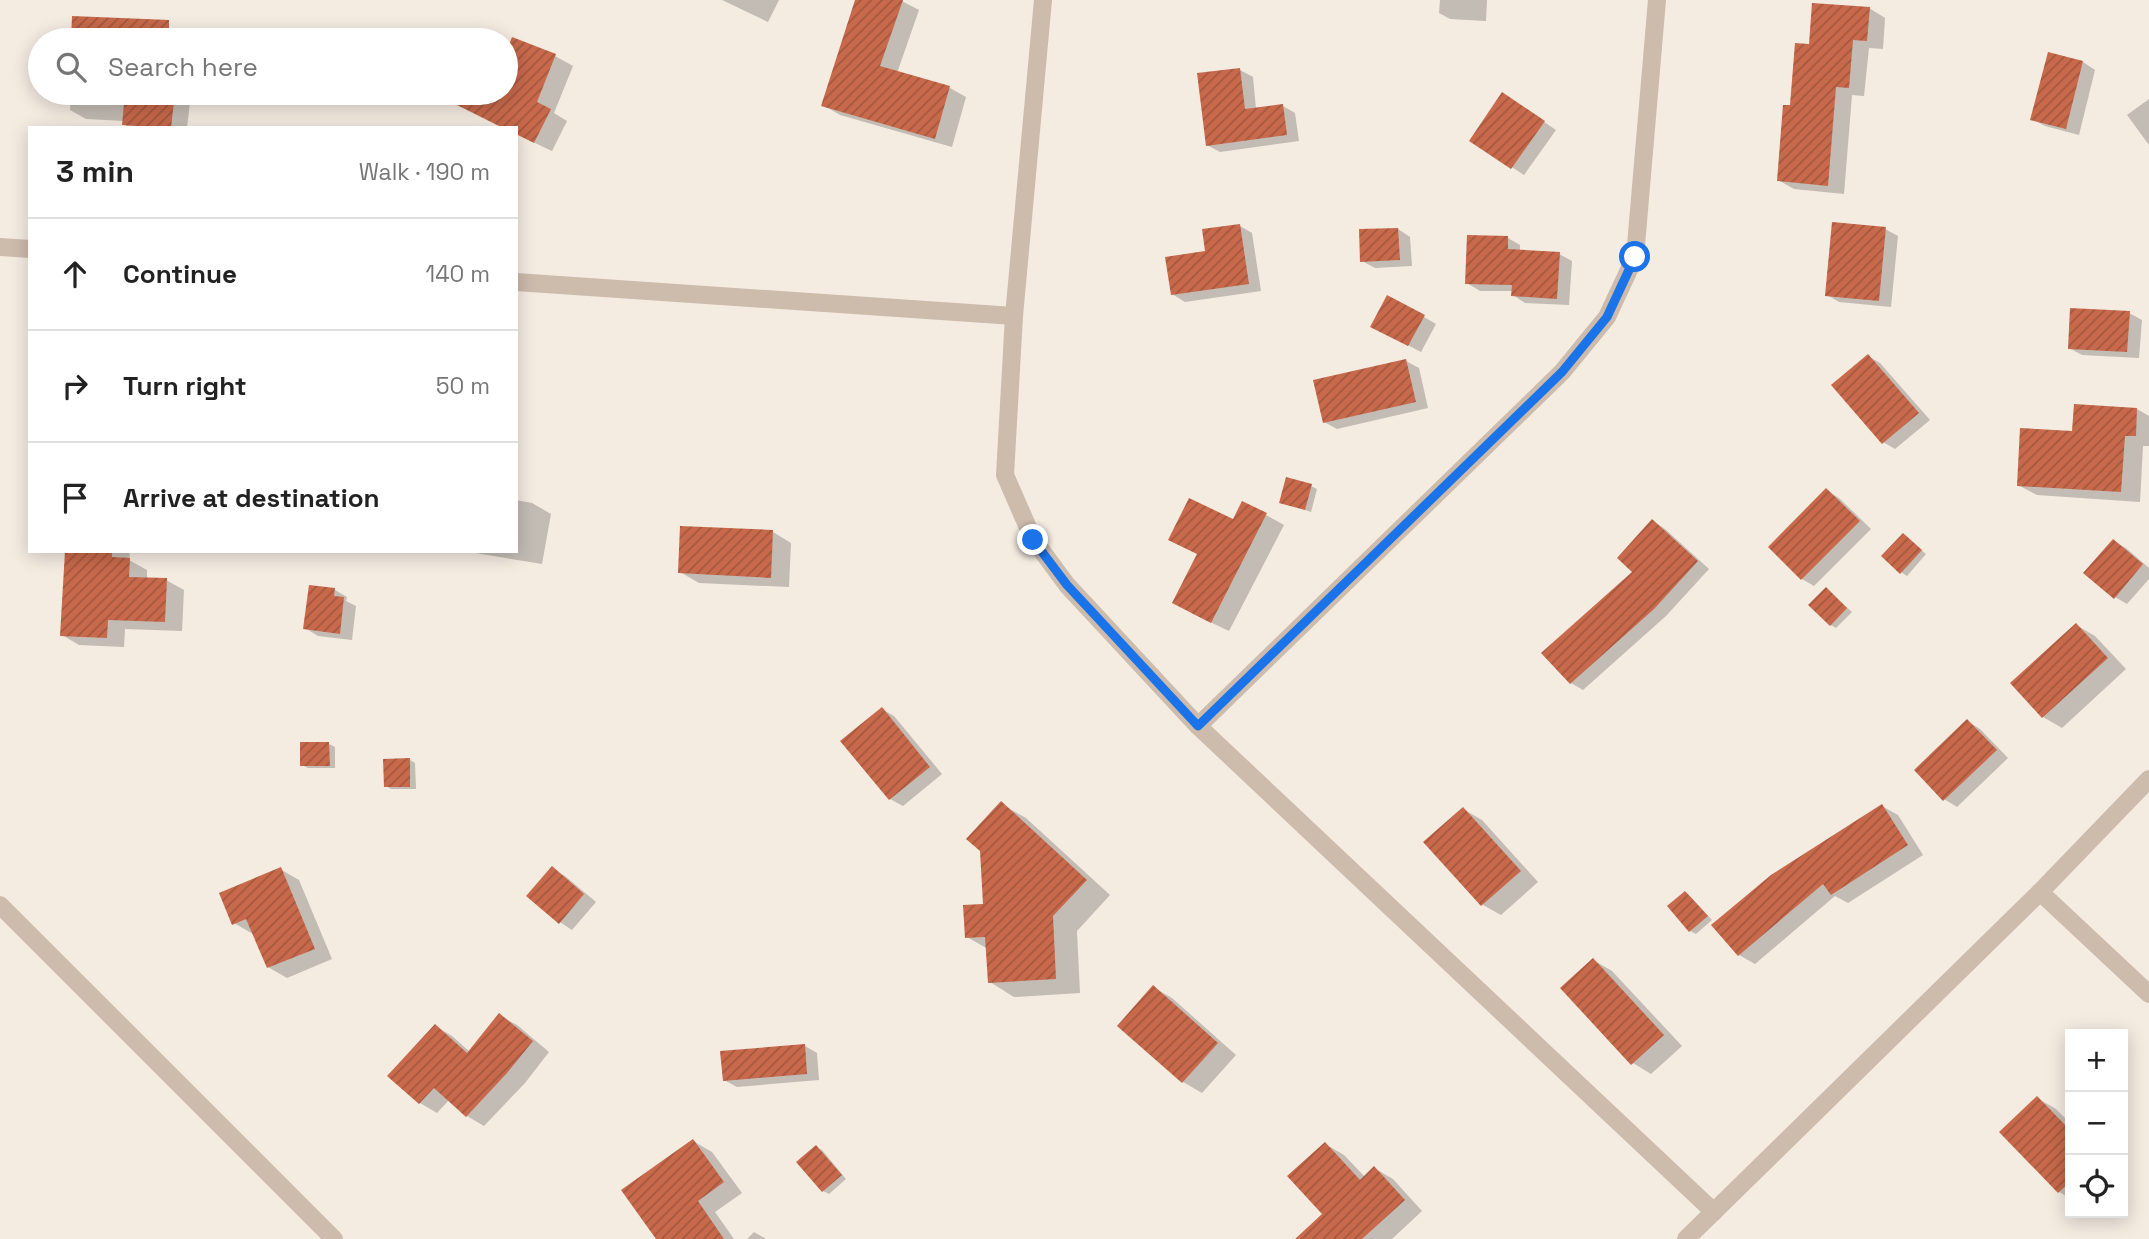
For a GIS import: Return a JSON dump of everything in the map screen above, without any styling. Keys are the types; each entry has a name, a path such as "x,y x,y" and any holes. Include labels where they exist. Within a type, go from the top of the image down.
{"street":[{"path":"1043,0 1014,316 1005,475 1033,540 1067,585 1198,726 1714,1212"},
{"path":"1198,726 1562,372 1607,317 1635,257 1657,0"},
{"path":"0,247 28,248"},
{"path":"518,282 1014,316"},
{"path":"1686,1239 2040,892 2149,779"},
{"path":"2040,892 2149,994"},
{"path":"0,905 334,1239"}],"building":[{"path":"855,0 903,0 880,66 950,86 935,139 821,106"},
{"path":"1812,3 1870,7 1867,41 1853,40 1849,88 1836,87 1828,186 1777,181 1783,105 1790,105 1795,43 1809,44"},
{"path":"72,16 169,20 169,28 72,28"},
{"path":"518,39 556,54 537,102 551,109 534,143 518,135 518,126 499,126 457,105 518,105"},
{"path":"2048,52 2083,61 2066,129 2030,120"},
{"path":"1240,68 1245,109 1283,104 1287,135 1206,146 1197,73"},
{"path":"1502,92 1545,121 1511,169 1469,141"},
{"path":"124,105 174,105 171,126 122,125"},
{"path":"1832,222 1886,227 1879,301 1825,296"},
{"path":"1240,224 1249,284 1171,295 1165,257 1205,251 1202,229"},
{"path":"1398,228 1400,260 1360,262 1359,229"},
{"path":"1467,235 1508,236 1508,249 1560,252 1557,299 1511,296 1512,285 1465,284"},
{"path":"1387,295 1425,315 1408,346 1370,327"},
{"path":"2070,308 2130,311 2127,352 2068,349"},
{"path":"1868,354 1919,413 1882,444 1831,385"},
{"path":"1406,359 1416,402 1323,423 1313,380"},
{"path":"2074,404 2137,408 2136,436 2125,436 2121,492 2017,486 2020,428 2072,431"},
{"path":"1286,477 1312,484 1305,510 1279,503"},
{"path":"1826,488 1860,521 1801,580 1768,547"},
{"path":"1189,498 1233,519 1242,501 1267,513 1211,623 1172,603 1197,554 1168,540"},
{"path":"1652,519 1698,561 1654,609 1570,684 1541,653 1632,572 1617,558"},
{"path":"680,526 773,530 771,578 678,573"},
{"path":"1903,533 1922,550 1900,574 1881,556"},
{"path":"2113,539 2143,564 2114,599 2083,573"},
{"path":"65,553 112,553 112,557 130,558 129,577 167,578 165,622 108,620 107,638 60,636"},
{"path":"309,585 335,588 334,596 344,597 340,634 303,629"},
{"path":"1826,587 1847,608 1830,626 1808,605"},
{"path":"2076,623 2108,658 2042,718 2010,683"},
{"path":"882,707 930,767 889,800 840,741"},
{"path":"1967,719 1997,750 1943,801 1914,770"},
{"path":"300,742 329,742 330,766 300,766"},
{"path":"410,758 410,787 384,787 383,759"},
{"path":"1001,801 1087,880 1053,916 1056,979 988,983 985,937 965,938 963,905 983,904 980,851 966,839"},
{"path":"1882,804 1908,845 1831,895 1823,884 1738,956 1711,925 1771,875"},
{"path":"1463,807 1521,871 1481,906 1423,842"},
{"path":"552,866 584,894 559,924 526,896"},
{"path":"281,867 315,949 267,968 246,919 232,925 219,893"},
{"path":"1685,891 1708,916 1689,932 1667,906"},
{"path":"1593,958 1664,1035 1631,1065 1560,988"},
{"path":"1153,985 1218,1043 1182,1083 1117,1026"},
{"path":"499,1013 533,1041 466,1117 434,1088 419,1104 387,1076 435,1024 467,1053"},
{"path":"805,1044 807,1074 723,1081 720,1051"},
{"path":"2037,1096 2065,1125 2065,1187 2058,1193 1999,1132"},
{"path":"693,1139 724,1182 698,1201 724,1239 656,1239 621,1190"},
{"path":"1325,1142 1360,1180 1374,1166 1405,1200 1362,1239 1295,1239 1322,1214 1287,1176"},
{"path":"816,1145 842,1175 822,1192 796,1162"}],"route":[{"path":"1033,540 1067,585 1198,726 1562,372 1607,317 1635,257"}]}
